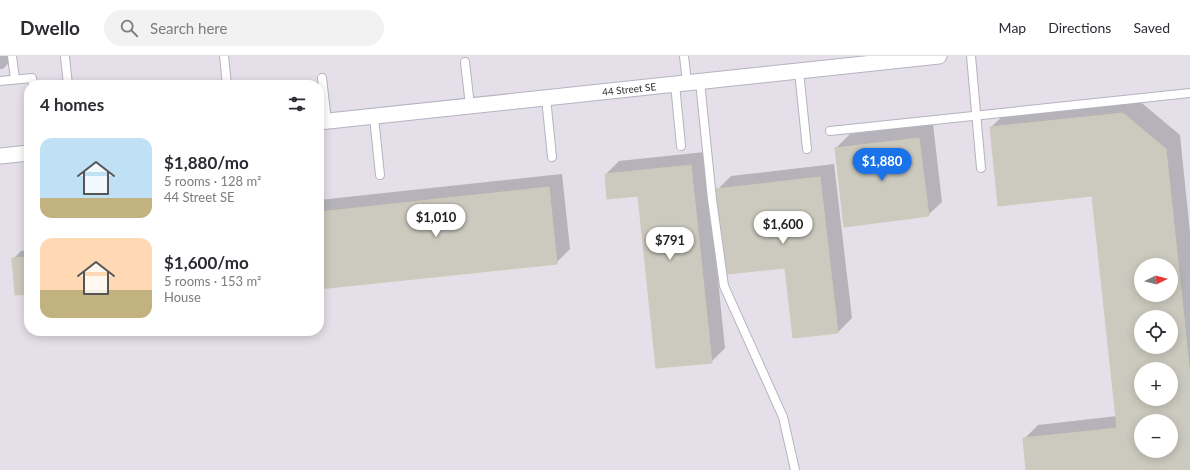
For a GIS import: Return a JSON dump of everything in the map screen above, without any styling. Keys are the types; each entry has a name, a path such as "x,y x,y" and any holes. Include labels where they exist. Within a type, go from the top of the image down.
{"street":[{"name":"44 Street SE","path":"324,122 939,56"},
{"path":"0,156 24,154"}],"lane":[{"path":"12,56 15,79"},
{"path":"224,56 226,80"},
{"path":"684,56 687,83 712,198 724,286 783,417 795,470"},
{"path":"971,56 981,168"},
{"path":"65,57 67,80"},
{"path":"465,62 470,106"},
{"path":"799,71 807,149"},
{"path":"0,81 32,78 32,80"},
{"path":"681,146 687,83"},
{"path":"830,131 1190,93"},
{"path":"546,98 552,157"},
{"path":"374,117 380,175"}],"shaded area":[{"path":"0,56 1190,56 1190,470 0,470"}],"building":[{"path":"1123,113 1166,149 1178,258 1134,258 1134,302 1178,302 1178,262 1190,375 1190,470 1026,470 1023,438 1117,428 1092,196 998,206 990,127"},
{"path":"919,138 929,216 844,227 835,148"},
{"path":"691,165 712,363 656,368 638,196 607,199 605,174"},
{"path":"820,177 838,333 793,338 785,268 726,274 716,189"},
{"path":"549,187 557,264 324,288 324,211"},
{"path":"24,257 24,294 15,295 12,258"}]}
